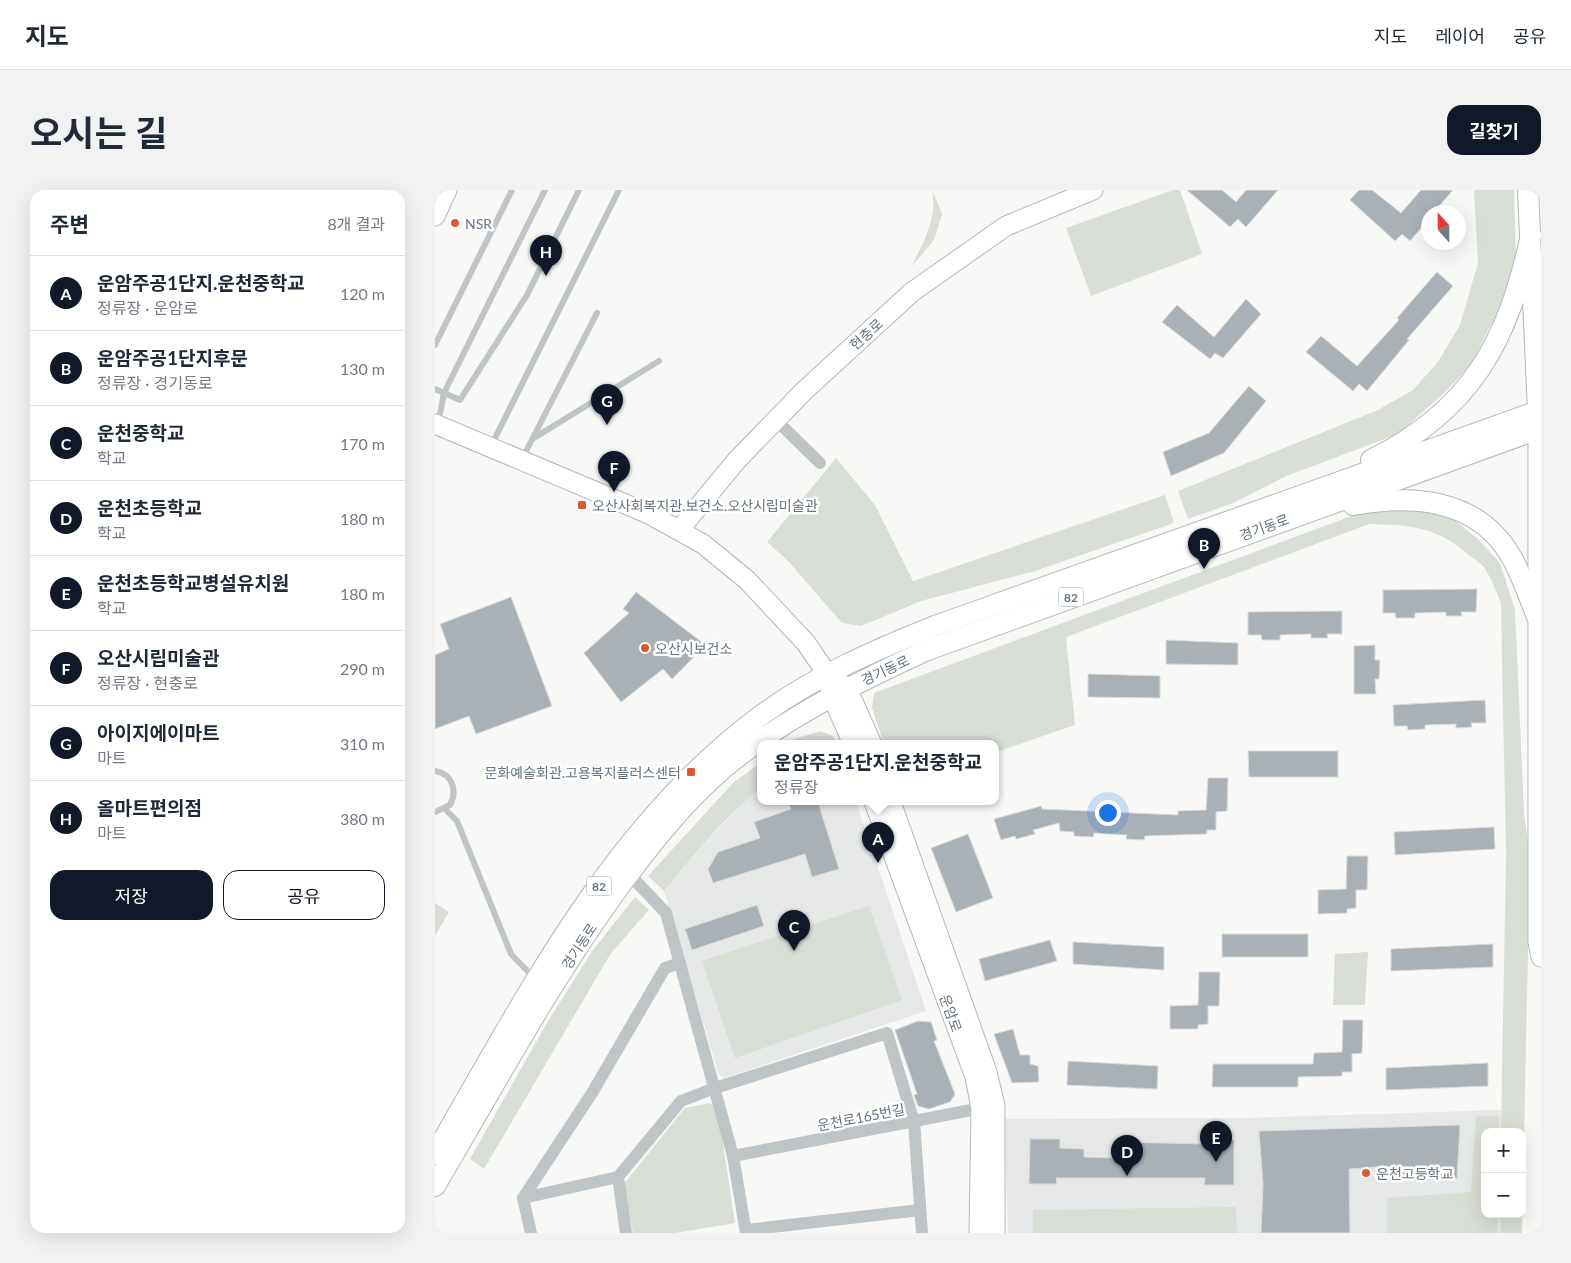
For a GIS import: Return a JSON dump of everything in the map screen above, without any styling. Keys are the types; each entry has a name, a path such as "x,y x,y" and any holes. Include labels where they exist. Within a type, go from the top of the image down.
{"main road":[{"path":"1528,190 1537,281 1540,420"},
{"path":"1236,520 1402,444 1443,413 1469,385 1497,342 1521,283 1531,235"},
{"name":"경기동로","path":"435,1186 593,894 669,800 736,735 778,704 827,674 882,647 935,626 1236,520 1540,420"},
{"name":"경기동로","path":"760,740 839,692 925,651 1300,514 1540,420"},
{"path":"1300,514 1376,501 1435,501 1457,508 1489,529 1511,556 1537,617"},
{"name":"경기동로","path":"435,1154 543,986 581,942 660,832 689,800 724,768 757,743"}],"street":[{"path":"435,216 447,190"},
{"name":"현충로","path":"679,530 737,460 803,391 912,292 1006,226 1093,190"},
{"path":"776,420 820,463"},
{"path":"1540,420 1537,617 1538,942 1541,957"},
{"path":"436,425 649,514 703,544 747,580 806,643 869,740"},
{"path":"839,692 852,740"},
{"name":"운암로","path":"876,805 975,1078 988,1107 979,1233"},
{"name":"운암로","path":"892,805 987,1072 995,1233"},
{"path":"629,874 666,913 733,1156 746,1232 920,1210"},
{"path":"531,1233 523,1198 592,1094 665,968 680,963"},
{"path":"523,1198 618,1177 681,1101 715,1088 887,1033 914,1122 921,1233"},
{"name":"운천로165번길","path":"733,1156 988,1107"},
{"path":"618,1177 626,1233"}],"lane":[{"path":"435,345 512,190"},
{"path":"436,425 444,393 545,190"},
{"path":"435,389 460,400 527,295 579,190"},
{"path":"490,447 619,190"},
{"path":"521,460 597,314"},
{"path":"533,439 659,361"},
{"path":"435,771 446,775 453,786 453,799 445,809 435,812"},
{"path":"445,809 457,821 511,954 543,986"}],"shaded area":[{"path":"932,190 942,214 934,240 911,267 925,240 931,220 933,210"},
{"path":"1173,190 1180,190 1202,254 1091,296 1066,228"},
{"path":"1474,190 1514,190 1516,261 1495,317 1470,366 1443,394 1398,434 1286,476 1233,503 1188,519 1178,491 1378,410 1413,390 1438,362 1460,325 1478,263"},
{"path":"836,458 875,505 913,581 1165,495 1174,523 1035,571 921,601 861,626 842,623 788,561 767,542"},
{"path":"1402,508 1428,512 1454,520 1478,539 1500,563 1515,610 1524,813 1530,858 1524,1128 1501,1128 1506,855 1501,604 1484,567 1458,546 1435,533 1411,527 1369,524 1066,637 1075,725 999,751 999,740 883,740 872,708 874,693 1365,511"},
{"path":"820,731 833,736 835,740 792,740"},
{"path":"757,765 757,791 722,824 664,891 648,876 733,783"},
{"path":"757,790 757,805 857,805 926,1011 724,1078 719,1075 664,891 745,800"},
{"path":"635,897 649,910 611,953 484,1169 470,1159 548,1021 593,950"},
{"path":"435,903 449,912 435,936"},
{"path":"869,906 902,1000 735,1058 702,961"},
{"path":"1368,952 1365,1005 1333,1005 1335,954"},
{"path":"710,1103 718,1111 735,1223 675,1233 633,1233 623,1185 685,1108"},
{"path":"1501,1110 1501,1128 1481,1128 1481,1218 1501,1218 1501,1233 1008,1233 1004,1119 1247,1118"},
{"path":"1476,1116 1499,1116 1499,1128 1481,1128 1481,1218 1498,1218 1497,1233 1387,1233 1387,1198 1471,1192"},
{"path":"1236,1207 1237,1233 1033,1233 1033,1210"},
{"path":"1501,1218 1522,1218 1522,1233 1501,1233"}],"building":[{"path":"1187,190 1222,190 1236,202 1246,190 1278,190 1246,227 1238,219 1230,227"},
{"path":"1359,190 1372,190 1401,213 1421,190 1453,190 1440,205 1421,205 1421,228 1410,241 1402,234 1395,241 1350,200"},
{"path":"1437,272 1453,286 1407,339 1409,340 1367,391 1359,384 1353,391 1306,352 1321,336 1357,366 1399,320 1397,318"},
{"path":"1246,299 1261,314 1223,358 1215,353 1210,359 1162,322 1177,305 1214,337"},
{"path":"1249,386 1266,401 1224,453 1171,476 1163,452 1209,433"},
{"path":"1477,589 1476,612 1461,612 1462,616 1446,616 1446,612 1415,613 1415,618 1396,618 1395,613 1383,613 1383,590"},
{"name":"오산시보건소","path":"636,592 703,643 692,659 672,679 663,669 621,702 584,653 629,613 623,609"},
{"path":"511,597 552,706 476,734 469,716 435,729 435,655 449,649 440,624"},
{"path":"1342,611 1342,634 1327,634 1328,638 1311,638 1311,634 1280,635 1280,640 1262,640 1261,635 1248,635 1248,612"},
{"path":"1166,640 1238,643 1238,665 1166,664"},
{"path":"1375,645 1375,660 1380,660 1379,679 1375,679 1376,694 1354,694 1354,646"},
{"path":"1088,674 1160,676 1160,698 1088,697"},
{"path":"1485,700 1486,723 1471,723 1472,727 1456,728 1456,724 1425,725 1425,729 1408,730 1407,726 1394,726 1393,705"},
{"path":"1248,751 1338,751 1338,777 1249,777"},
{"path":"1208,778 1228,778 1227,811 1216,812 1216,830 1207,830 1207,834 1145,836 1144,840 1126,839 1127,835 1094,833 1093,837 1074,836 1074,832 1060,831 1059,823 1033,830 1035,834 1016,839 1015,836 1001,840 994,819 1041,806 1042,809 1178,815 1178,811 1206,810"},
{"path":"789,805 819,805 839,869 812,877 805,854 713,883 708,869 718,852 760,838 754,822 791,809"},
{"path":"1494,827 1495,849 1395,855 1394,832"},
{"path":"968,834 993,898 956,912 931,848"},
{"path":"1347,856 1368,856 1367,890 1356,890 1356,908 1347,909 1347,913 1318,914 1318,890 1346,889"},
{"path":"757,905 764,926 692,950 685,929"},
{"path":"1222,934 1308,934 1308,957 1222,957"},
{"path":"1050,940 1057,961 985,981 979,959"},
{"path":"1073,942 1164,947 1164,970 1073,964"},
{"path":"1493,944 1493,967 1391,971 1391,949"},
{"path":"1199,972 1220,972 1219,1006 1208,1006 1208,1024 1198,1025 1198,1029 1170,1029 1170,1006 1198,1005"},
{"path":"1343,1020 1363,1020 1362,1053 1352,1054 1352,1072 1342,1072 1342,1076 1298,1077 1298,1087 1212,1087 1213,1064 1313,1064 1314,1053 1342,1052"},
{"path":"918,1021 931,1022 937,1040 934,1041 955,1094 950,1102 929,1109 918,1106 914,1095 917,1094 895,1030"},
{"path":"1013,1029 1020,1055 1030,1055 1030,1064 1038,1066 1039,1082 1012,1083 994,1034"},
{"path":"1068,1061 1158,1066 1157,1089 1067,1085"},
{"path":"1488,1063 1488,1086 1386,1090 1386,1068"},
{"path":"1460,1125 1457,1179 1388,1180 1389,1166 1349,1169 1350,1233 1261,1233 1263,1185 1259,1131"},
{"path":"1030,1139 1060,1139 1060,1148 1084,1149 1084,1157 1113,1158 1115,1142 1206,1144 1206,1140 1234,1140 1234,1185 1204,1185 1205,1178 1056,1178 1057,1184 1029,1184"}],"place":[{"name":"NSR","path":"455,223"},
{"name":"올마트편의점","path":"546,276"},
{"name":"아이지에이마트","path":"607,425"},
{"name":"오산시립미술관","path":"614,492"},
{"name":"오산사회복지관.보건소.오산시립미술관","path":"582,505"},
{"name":"운암주공1단지후문","path":"1204,569"},
{"name":"오산시보건소","path":"645,648"},
{"name":"문화예술회관.고용복지플러스센터","path":"691,772"},
{"name":"운암주공1단지.운천중학교","path":"878,863"},
{"name":"운천중학교","path":"794,951"},
{"name":"운천초등학교병설유치원","path":"1216,1162"},
{"name":"운천고등학교","path":"1366,1173"},
{"name":"운천초등학교","path":"1127,1176"}]}
